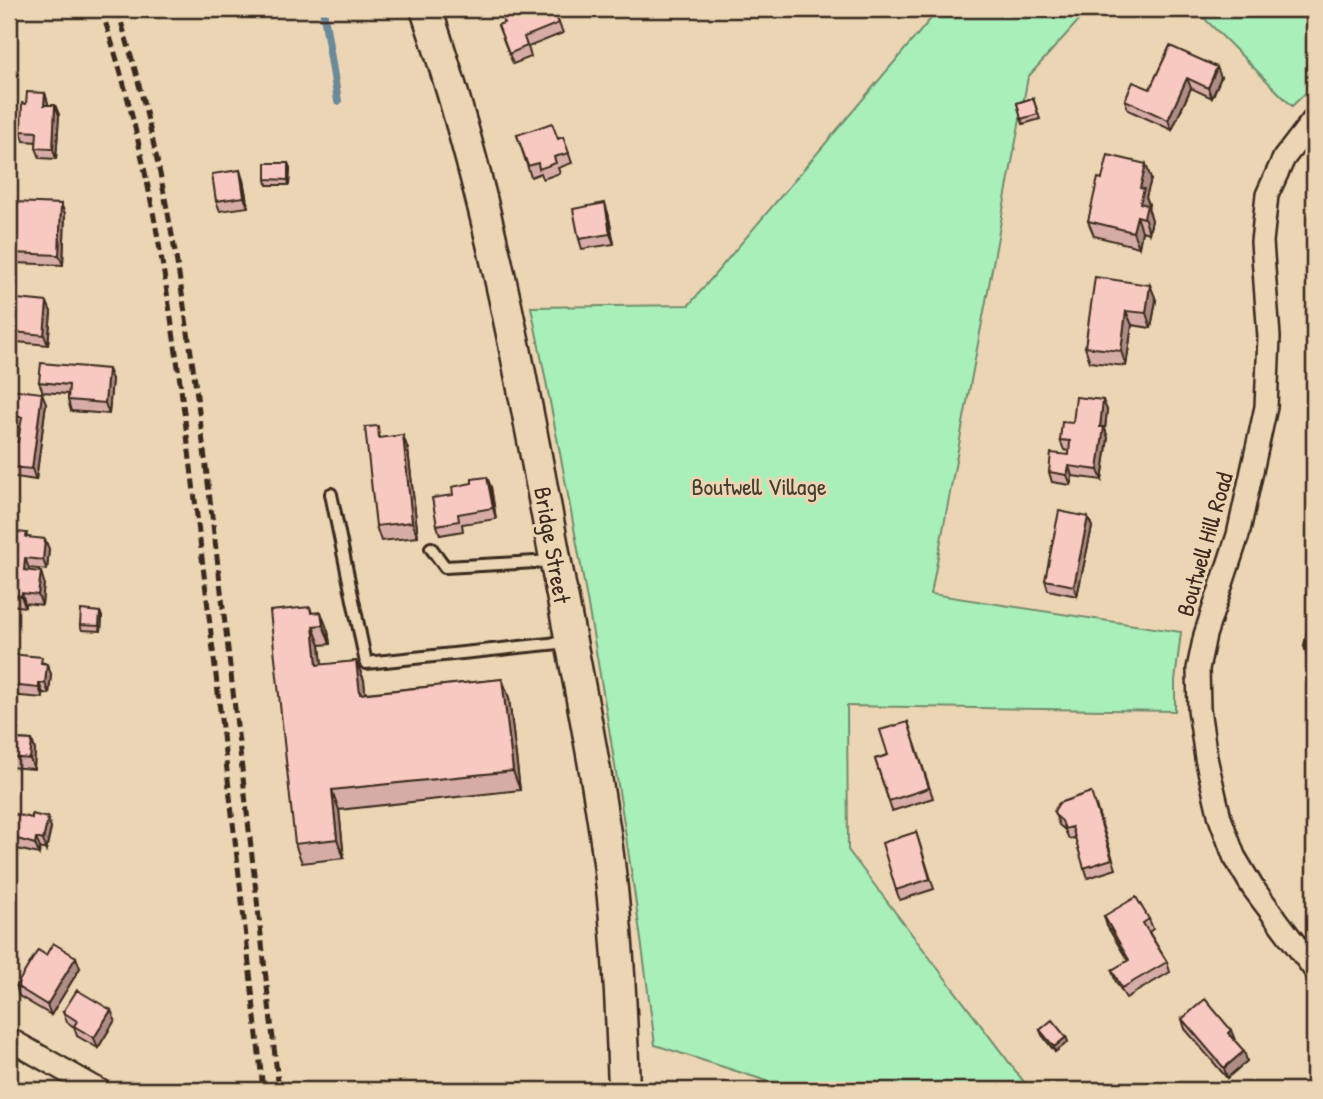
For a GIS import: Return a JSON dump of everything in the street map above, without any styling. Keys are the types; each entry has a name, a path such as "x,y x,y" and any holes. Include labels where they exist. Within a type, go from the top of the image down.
{"main road":[{"name":"Bridge Street","path":"426,9 454,91 486,214 531,425 603,816 620,972 624,1090"}],"street":[{"name":"Boutwell Hill Road","path":"1314,119 1284,158 1267,195 1262,243 1269,337 1266,407 1238,534 1205,635 1198,669 1199,709 1206,758 1220,818 1234,856 1253,888 1314,969"},
{"path":"9,1039 99,1090"}],"lane":[{"path":"331,494 366,663 571,642"},
{"path":"431,548 445,567 555,561"}],"green space":[{"name":"Boutwell Village","path":"939,9 1089,9 1028,77 931,594 1181,632 1175,681 1175,711 847,706 848,850 1030,1090 795,1090 655,1045 630,860 600,675 531,307 689,305"},
{"path":"1195,9 1314,9 1314,85 1292,106"}],"building":[{"path":"498,9 553,9 559,23 524,37 527,46 509,54 498,25 504,23"},
{"path":"1170,46 1217,67 1208,88 1187,78 1168,120 1125,100 1133,82 1150,89"},
{"path":"27,92 45,93 44,105 55,105 53,149 36,148 37,132 21,131 22,103 26,104"},
{"path":"1033,98 1038,114 1021,119 1017,103"},
{"path":"552,123 558,139 563,137 569,153 554,157 556,163 539,169 538,163 528,166 517,135"},
{"path":"1108,155 1146,164 1140,188 1144,189 1140,203 1147,205 1144,218 1137,216 1133,232 1088,221 1098,178 1102,179"},
{"path":"266,163 288,163 288,180 266,179"},
{"path":"240,170 244,197 216,201 212,174"},
{"path":"14,202 61,204 59,255 12,253"},
{"path":"605,203 610,234 579,239 573,209"},
{"path":"1095,277 1150,285 1146,313 1126,311 1121,351 1085,347"},
{"path":"17,299 47,302 44,335 14,332"},
{"path":"41,363 108,369 105,403 68,400 69,385 39,382"},
{"path":"9,389 42,393 32,469 9,467 9,441 18,442 22,417 9,416"},
{"path":"1076,397 1103,400 1100,427 1104,427 1098,470 1069,466 1067,475 1049,472 1051,453 1069,455 1070,441 1060,440 1062,422 1073,423"},
{"path":"378,426 379,438 403,435 412,522 376,526 365,427"},
{"path":"487,477 493,508 458,514 459,521 437,525 432,498 453,495 452,487 472,483 472,479"},
{"path":"1059,511 1088,517 1074,586 1045,580"},
{"path":"9,531 27,533 26,537 45,539 43,560 25,558 24,570 41,572 38,595 9,595"},
{"path":"1314,605 1314,647 1304,646"},
{"path":"310,607 311,613 321,612 323,625 313,626 317,665 356,661 360,694 502,679 513,771 332,790 337,839 295,844 270,611"},
{"path":"81,610 100,612 99,626 80,625"},
{"path":"1314,647 1314,673 1309,672"},
{"path":"9,654 42,657 41,663 47,664 45,683 39,683 39,688 9,685"},
{"path":"908,722 929,788 889,801 875,759 888,755 880,730"},
{"path":"9,729 13,730 12,739 32,740 30,759 9,757"},
{"path":"1314,740 1314,760 1308,742"},
{"path":"1091,792 1112,859 1084,868 1072,827 1065,829 1054,811 1059,803"},
{"path":"9,813 48,818 43,840 36,838 35,844 14,838 13,843 9,842"},
{"path":"916,832 930,879 896,890 882,843"},
{"path":"1136,897 1149,919 1143,923 1167,962 1122,988 1112,970 1129,960 1104,916"},
{"path":"53,943 76,957 47,1005 16,986 38,950 46,955"},
{"path":"9,952 15,956 9,967"},
{"path":"77,990 111,1010 94,1038 74,1026 77,1021 63,1012"},
{"path":"1205,999 1231,1030 1228,1033 1244,1051 1224,1068 1182,1019"},
{"path":"1052,1020 1066,1037 1054,1047 1040,1030"},
{"path":"9,1079 28,1090 9,1090"}],"waterway":[{"path":"323,9 338,101"}],"railway":[{"path":"101,9 136,133 172,324 206,588 263,1090"},
{"path":"117,9 152,137 188,334 279,1090"}]}
